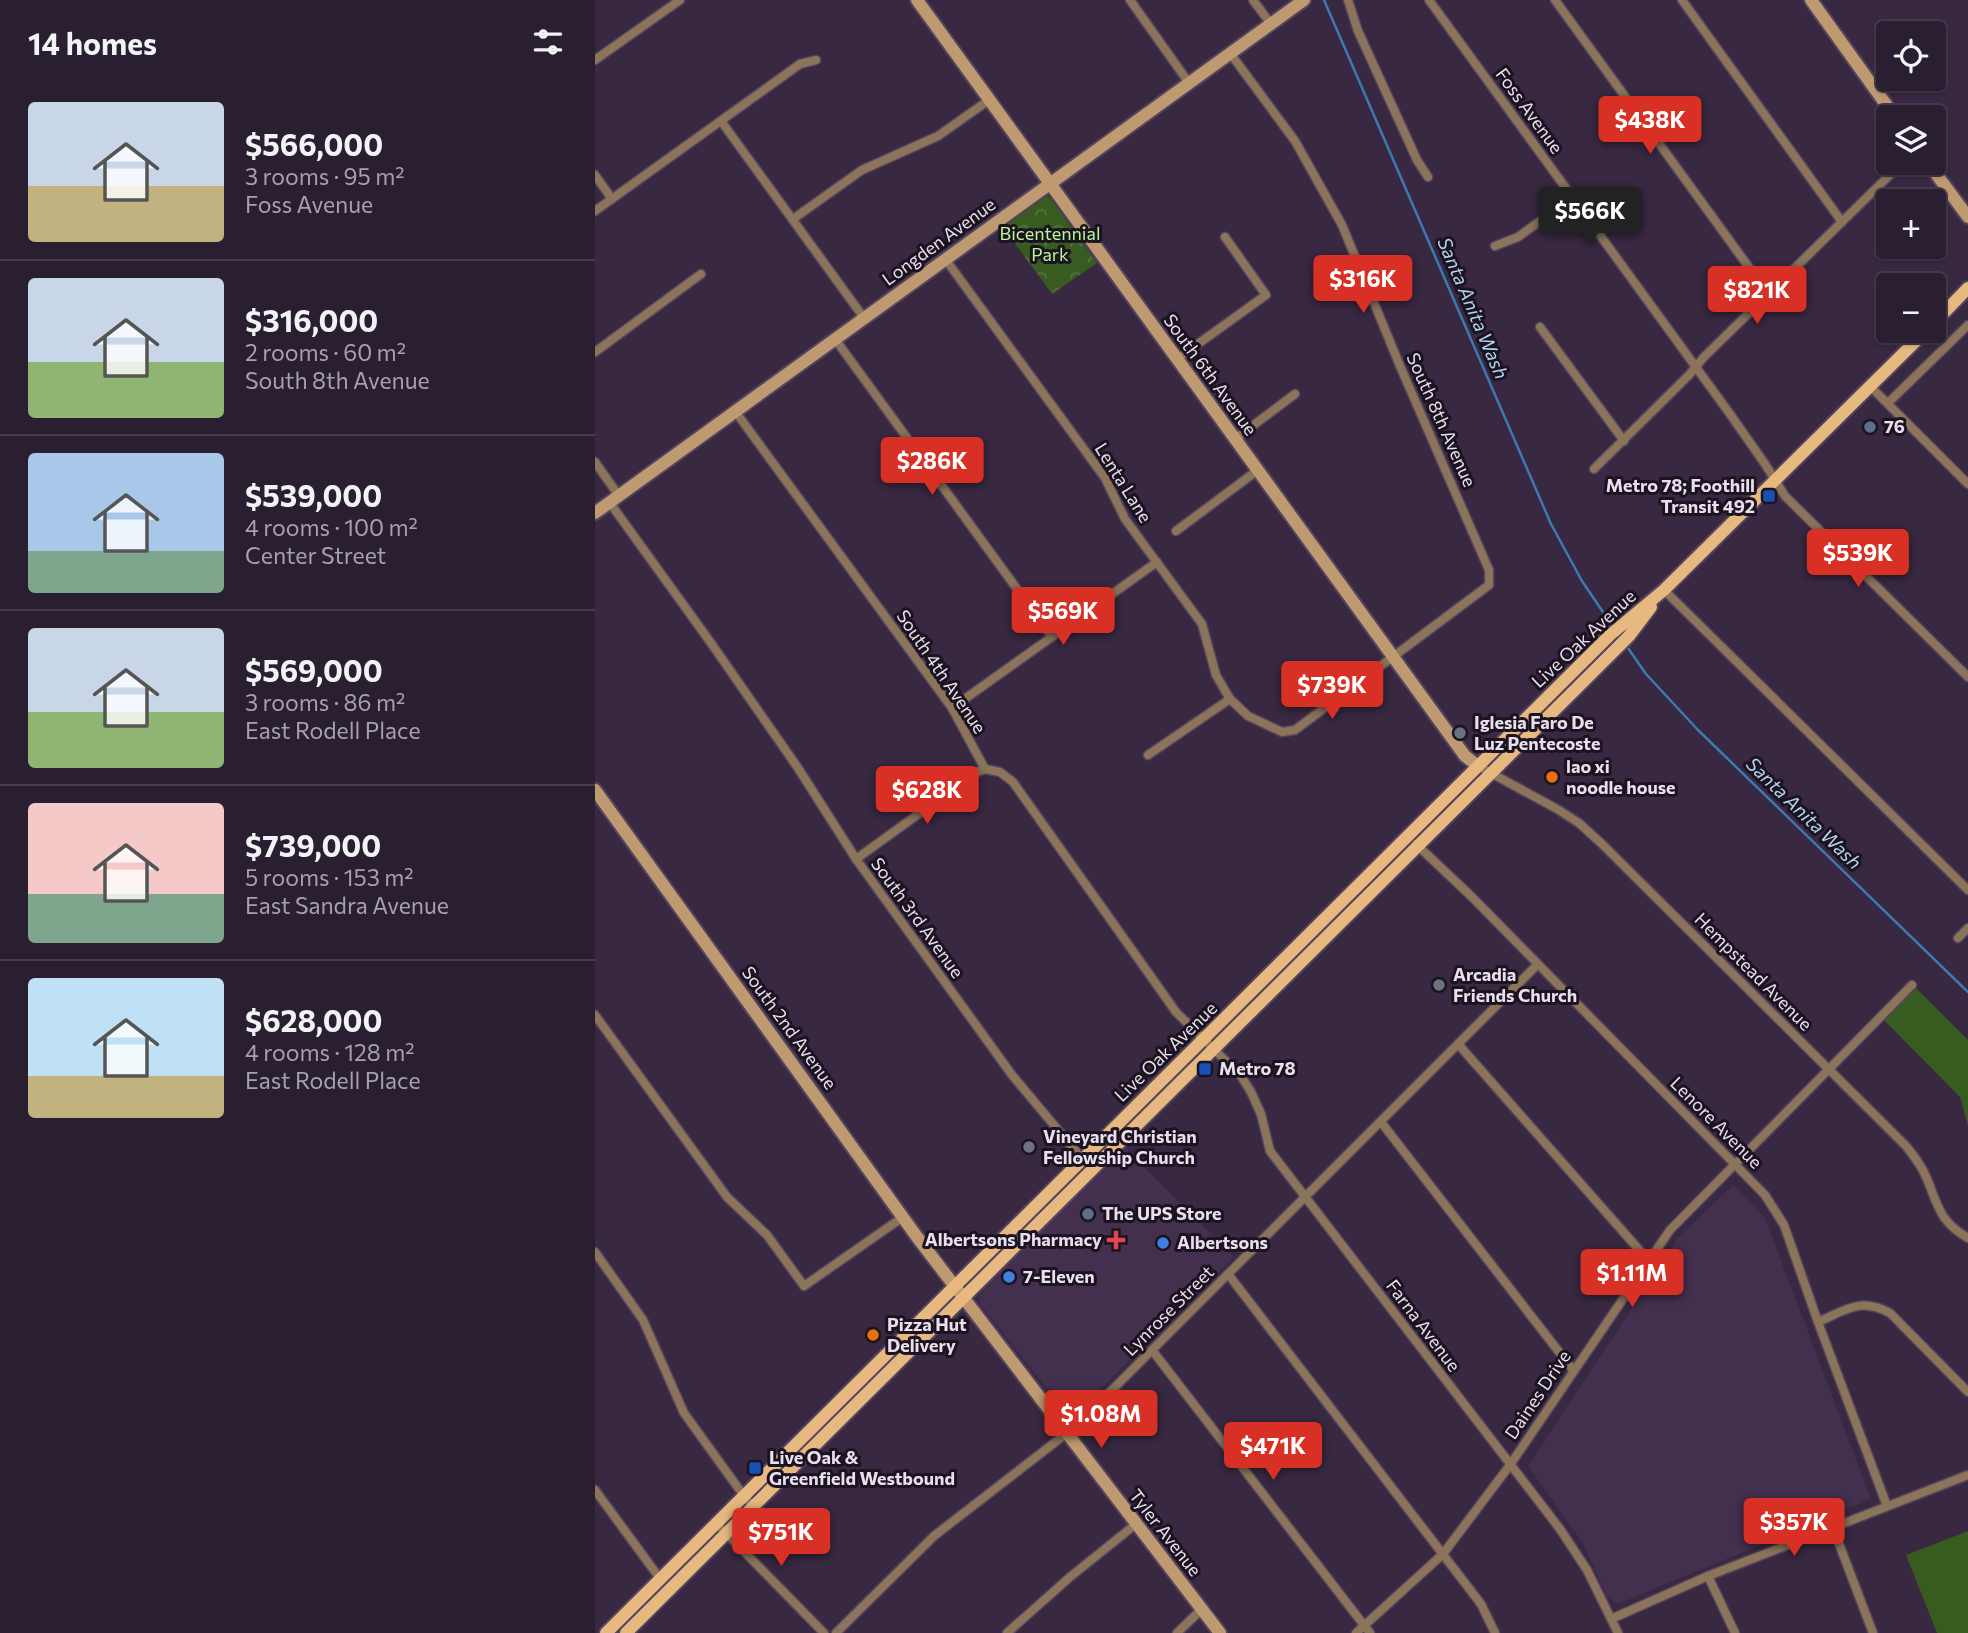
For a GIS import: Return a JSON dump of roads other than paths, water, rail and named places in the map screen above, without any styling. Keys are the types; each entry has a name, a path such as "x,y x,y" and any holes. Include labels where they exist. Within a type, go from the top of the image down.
{"main road":[{"path":"1946,311 1968,288"},
{"name":"Live Oak Avenue","path":"626,1633 1092,1169 1210,1044 1414,840 1478,766 1610,635 1664,590 1914,343"},
{"name":"Live Oak Avenue","path":"1414,840 1491,774 1629,636 1664,590"},
{"name":"Live Oak Avenue","path":"606,1633 1082,1159 1210,1044"}],"street":[{"path":"595,60 680,0"},
{"name":"South 6th Avenue","path":"917,0 1468,760 1478,766"},
{"path":"1130,0 1189,83"},
{"path":"1253,0 1271,24"},
{"name":"Longden Avenue","path":"595,513 1304,0"},
{"path":"1348,0 1358,31 1395,113 1428,177"},
{"name":"Foss Avenue","path":"1429,0 1758,454 1785,496 1968,677"},
{"path":"1555,0 1769,295"},
{"path":"1682,0 1842,222"},
{"path":"1811,0 1886,105"},
{"name":"South 8th Avenue","path":"1230,53 1295,141 1342,225 1489,570 1489,585 1394,657"},
{"path":"595,211 800,64 816,60"},
{"path":"793,219 862,170 939,136 989,100"},
{"path":"721,121 864,318"},
{"path":"595,175 612,199"},
{"path":"1594,469 1890,175"},
{"path":"1937,175 1968,217"},
{"path":"1496,246 1518,237 1572,198"},
{"path":"1177,359 1266,295 1226,237"},
{"name":"Lenta Lane","path":"946,260 1105,478 1125,519 1202,624 1216,675 1230,699"},
{"path":"595,352 701,274"},
{"path":"1540,327 1624,441"},
{"path":"1888,403 1967,327"},
{"path":"835,339 1052,637"},
{"path":"1870,386 1968,484"},
{"path":"1235,439 1294,394"},
{"name":"South 4th Avenue","path":"736,411 952,708 985,769"},
{"name":"South 3rd Avenue","path":"595,462 615,499 798,768 856,859 1011,1075 1092,1169"},
{"path":"1177,531 1258,470"},
{"path":"952,708 1157,562"},
{"path":"1664,590 1968,890"},
{"path":"1148,755 1230,699 1248,716 1282,732 1295,730 1394,657"},
{"name":"Hempstead Avenue","path":"1478,766 1557,809 1587,830 1906,1146 1920,1164 1938,1211 1957,1231 1968,1238"},
{"path":"856,859 977,772 985,769 1000,772 1013,782 1176,1012 1210,1044"},
{"name":"South 2nd Avenue","path":"595,790 955,1287"},
{"name":"Lenore Avenue","path":"1414,840 1765,1195 1784,1225 1887,1506"},
{"path":"1958,938 1968,928"},
{"name":"Lynrose Street","path":"836,1633 934,1536 1067,1433 1537,965"},
{"name":"Daines Drive","path":"1356,1633 1367,1629 1443,1554 1510,1465 1670,1230 1912,985"},
{"path":"595,1015 727,1197 767,1235 804,1286 903,1217"},
{"name":"Farna Avenue","path":"1210,1044 1241,1076 1251,1092 1261,1114 1270,1151 1560,1529 1581,1560 1618,1633"},
{"path":"1458,1044 1648,1260"},
{"path":"1381,1122 1573,1370"},
{"path":"595,1252 643,1320 684,1413 754,1507"},
{"path":"1229,1274 1481,1604 1495,1633"},
{"name":"Tyler Avenue","path":"955,1287 1220,1633"},
{"path":"1818,1322 1858,1305 1875,1306 1890,1313 1968,1392"},
{"path":"1152,1350 1367,1629"},
{"path":"1611,1619 1708,1576 1968,1475"},
{"path":"595,1490 670,1589"},
{"path":"716,1524 824,1633"},
{"path":"1007,1633 1070,1577 1136,1524"},
{"path":"1833,1528 1873,1633"},
{"path":"1708,1576 1735,1633"},
{"path":"1177,1633 1202,1609"}],"waterway":[{"name":"Santa Anita Wash","path":"1324,0 1551,524 1582,581 1609,621"},
{"name":"Santa Anita Wash","path":"1628,648 1646,674 1698,730 1968,992"}],"place":[{"name":"76","path":"1870,427"},
{"name":"Metro 78; Foothill Transit 492","path":"1769,496"},
{"name":"Iglesia Faro De Luz Pentecoste","path":"1460,733"},
{"name":"lao xi noodle house","path":"1552,777"},
{"name":"Arcadia Friends Church","path":"1439,985"},
{"name":"Metro 78","path":"1205,1069"},
{"name":"Vineyard Christian Fellowship Church","path":"1029,1147"},
{"name":"The UPS Store","path":"1088,1214"},
{"name":"Albertsons Pharmacy","path":"1116,1240"},
{"name":"Albertsons","path":"1163,1243"},
{"name":"7-Eleven","path":"1009,1277"},
{"name":"Pizza Hut Delivery","path":"873,1335"},
{"name":"Live Oak & Greenfield Westbound","path":"755,1468"}],"park label":[{"name":"Bicentennial Park","path":"1050,244"}]}
